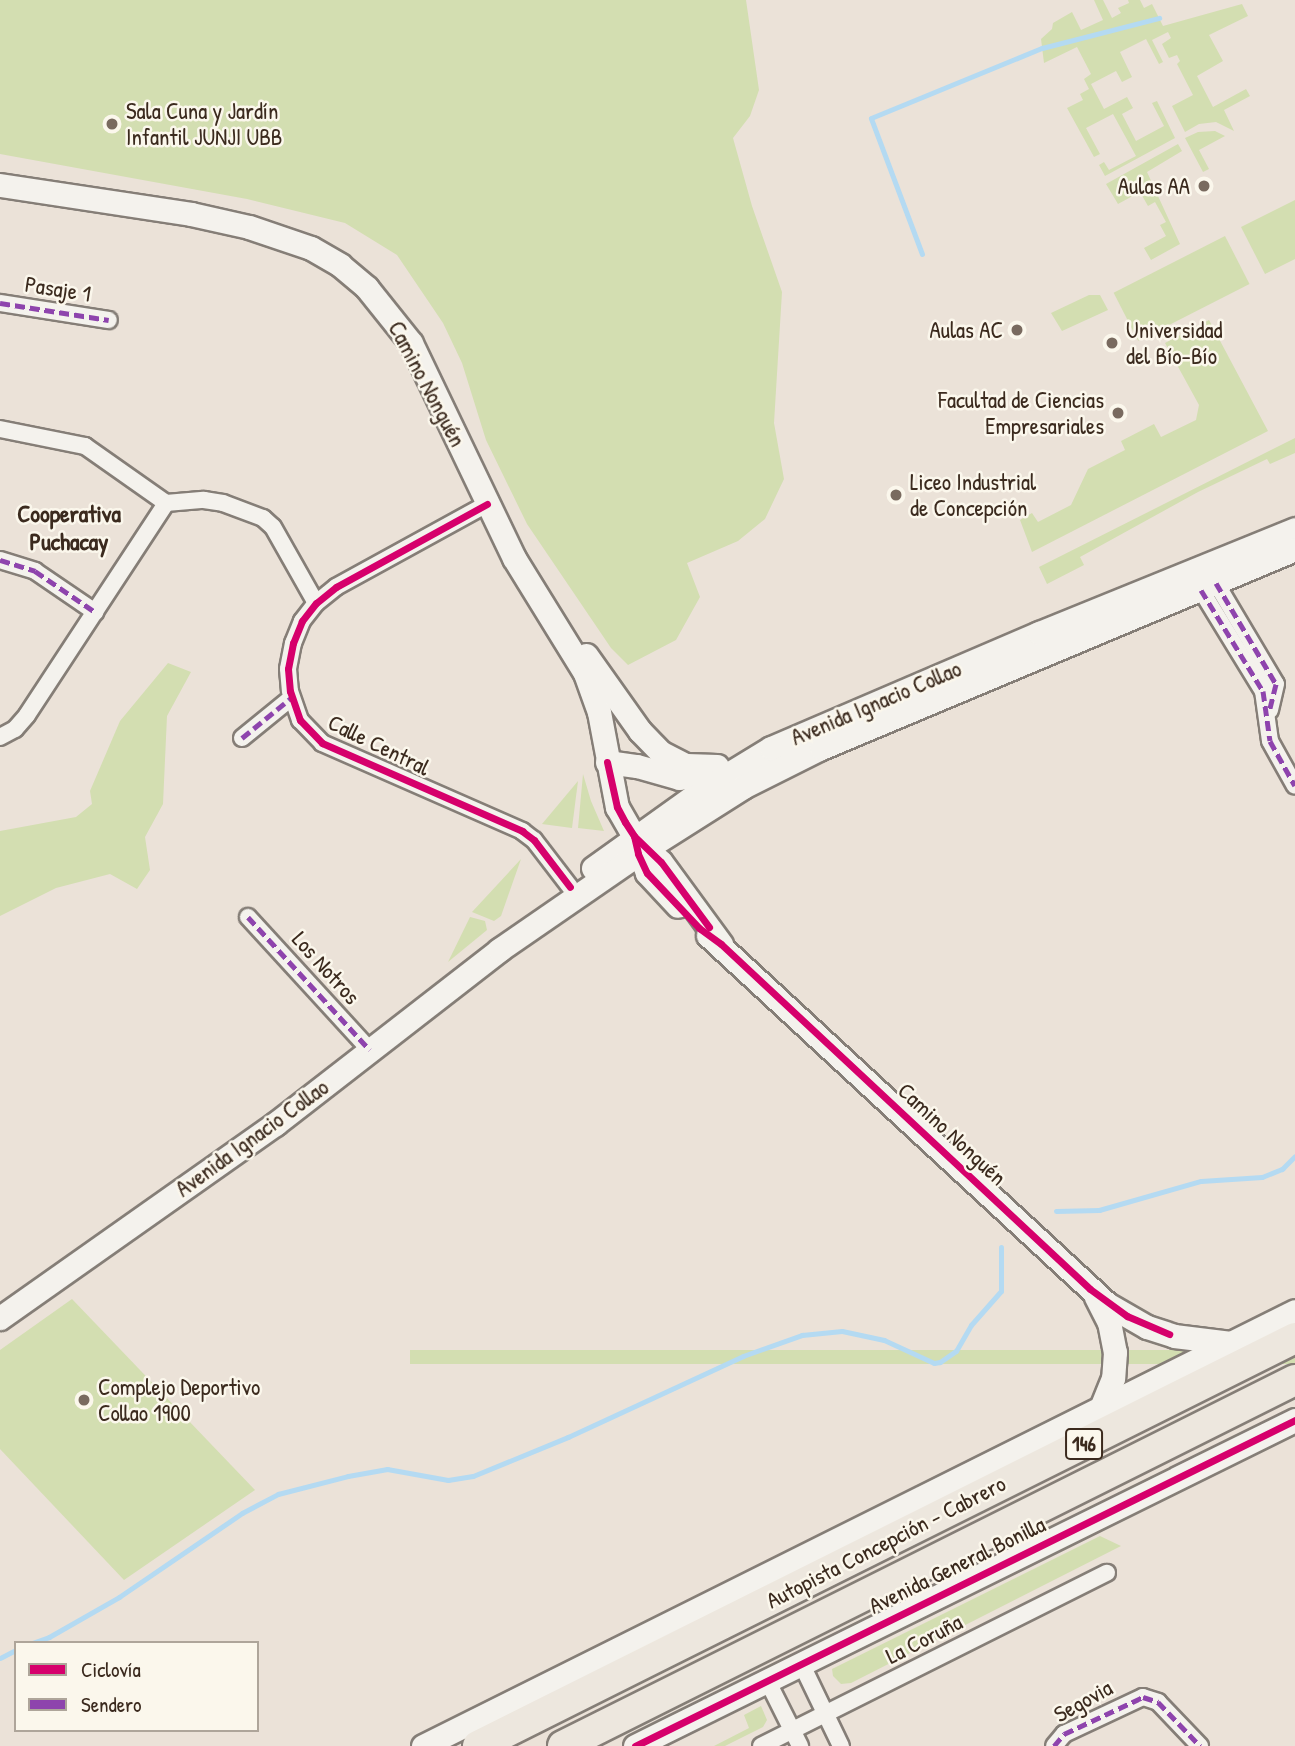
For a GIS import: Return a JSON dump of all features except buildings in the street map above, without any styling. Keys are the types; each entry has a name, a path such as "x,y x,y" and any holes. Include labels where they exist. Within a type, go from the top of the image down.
{"highway":[{"name":"Autopista Concepción - Cabrero","path":"478,1746 1295,1338"},
{"name":"Autopista Concepción - Cabrero","path":"564,1746 1295,1380"}],"main road":[{"name":"Camino Nonguén","path":"0,185 220,220 295,242 340,265 382,304 411,343 514,558 561,631 592,687 617,807 640,846 647,873 699,928 721,944 1107,1304 1147,1326 1189,1339 1231,1343"},
{"name":"Avenida Ignacio Collao","path":"0,1318 265,1131 499,950 640,846 702,790 771,748 1039,632 1295,529"},
{"name":"Avenida Ignacio Collao","path":"499,950 570,887 780,767 1295,549"},
{"path":"561,631 599,671 640,731 660,752 686,765 718,766"},
{"path":"607,762 637,766 679,778 701,775 751,752 771,748"},
{"name":"Camino Nonguén","path":"1090,1289 1109,1322 1115,1352 1113,1378 1101,1407"},
{"path":"423,1746 1295,1311"},
{"name":"Avenida General Bonilla","path":"635,1746 1295,1420"}],"street":[{"name":"Pasaje 1","path":"0,303 109,320"},
{"path":"0,429 85,446 166,503 204,500 223,503 263,518 273,527 316,603"},
{"path":"0,737 21,722 166,503"},
{"name":"Calle Central","path":"487,504 336,587 316,603 302,621 293,643 288,669 291,698 307,729 331,748 522,831 534,840 570,887"},
{"path":"0,560 35,572 95,612"},
{"path":"1208,586 1263,691 1273,748 1295,786"},
{"path":"242,738 291,698"},
{"name":"Los Notros","path":"248,917 370,1051"},
{"name":"La Coruña","path":"761,1746 1108,1573"},
{"path":"801,1663 841,1746"},
{"path":"767,1680 800,1746"},
{"name":"Segovia","path":"1054,1746 1064,1734 1143,1697 1158,1702 1200,1746"}],"green space":[{"path":"0,0 746,0 759,90 750,116 733,138 752,206 782,292 774,423 784,479 765,519 738,541 687,563 700,597 676,640 628,665 611,648 527,524 486,440 462,363 443,323 397,255 345,223 247,199 0,154"},
{"path":"1094,0 1103,0 1112,18 1121,13 1118,8 1129,3 1128,0 1140,0 1144,8 1152,4 1163,26 1242,4 1248,16 1209,35 1223,61 1197,76 1213,107 1246,89 1250,96 1224,110 1234,131 1216,122 1199,124 1185,132 1172,106 1193,95 1177,64 1180,61 1177,55 1169,58 1162,44 1171,38 1168,32 1152,40 1163,62 1159,64 1146,39 1120,52 1132,77 1122,82 1116,71 1091,84 1104,109 1127,97 1133,108 1122,114 1136,141 1164,126 1152,103 1157,101 1175,138 1105,176 1099,165 1104,162 1109,170 1136,156 1113,114 1086,128 1100,154 1094,157 1067,108 1083,100 1080,94 1089,89 1084,79 1091,74 1077,47 1044,63 1041,39 1052,29 1053,23 1072,12 1081,30 1103,20"},
{"path":"1215,131 1225,136 1199,150 1209,169 1203,172 1185,138 1198,132"},
{"path":"1178,144 1182,151 1147,172 1180,244 1151,260 1144,248 1166,236 1160,225 1166,222 1155,202 1148,206 1140,192 1118,204 1106,184"},
{"path":"1295,200 1295,259 1265,274 1241,227"},
{"path":"1225,236 1250,284 1138,341 1114,293"},
{"path":"1089,295 1100,295 1108,310 1062,331 1051,313"},
{"path":"1209,320 1268,431 1032,552 1020,520 1032,513 1038,522 1071,505 1088,469 1125,450 1121,441 1154,424 1161,437 1196,420 1199,405 1165,343"},
{"path":"1295,438 1295,453 1270,464 1267,459 1198,492 1080,557 1084,565 1047,584 1039,567"},
{"path":"168,663 191,672 167,716 163,804 145,837 150,870 137,889 110,874 56,888 0,916 0,831 76,817 92,804 90,791 120,721"},
{"path":"583,774 591,801 604,831 578,828"},
{"path":"578,781 572,828 542,824"},
{"path":"521,859 501,916 494,921 472,912"},
{"path":"470,917 485,921 487,930 448,962"},
{"name":"Complejo Deportivo Collao 1900","path":"72,1299 255,1490 124,1580 0,1449 0,1350"},
{"path":"410,1350 1295,1350 1295,1364 410,1364"},
{"path":"1100,1536 1121,1546 851,1683 841,1684 833,1676 832,1669"},
{"path":"761,1706 767,1720 763,1727 725,1746 714,1746 749,1728 744,1715"}],"waterway":[{"path":"922,254 871,118 1042,48 1159,18"},
{"path":"1056,1211 1099,1210 1201,1181 1262,1177 1282,1169 1295,1156"},
{"path":"38,1641 119,1597 242,1513 278,1494 387,1469 448,1480 473,1476 568,1437 743,1356 802,1335 842,1331 884,1340 934,1363 940,1362 956,1351 971,1325 1001,1291 1001,1247"},
{"path":"0,1658 14,1651"}],"marked path":[{"path":"0,303 109,320"},
{"path":"0,560 35,571 95,612"},
{"path":"1216,583 1276,684 1269,712"},
{"path":"1201,590 1263,691 1270,741 1295,786"},
{"path":"242,738 291,698"},
{"path":"248,917 370,1050"},
{"path":"1054,1746 1064,1734 1143,1697 1158,1702 1200,1746"}],"cycle path":[{"path":"487,504 336,587 316,603 302,621 293,643 288,669 290,691 300,720 322,743 522,831 534,840 570,887"},
{"path":"607,762 617,807 625,822 634,836 661,862 709,927"},
{"path":"634,836 638,854 647,873 699,928 721,944 1090,1289 1127,1316 1169,1334"},
{"path":"635,1746 1295,1420"}],"place":[{"name":"Sala Cuna y Jardín Infantil JUNJI UBB","path":"112,124"},
{"name":"Aulas AA","path":"1204,186"},
{"name":"Aulas AC","path":"1017,330"},
{"name":"Universidad del Bío-Bío","path":"1112,343"},
{"name":"Facultad de Ciencias Empresariales","path":"1118,413"},
{"name":"Liceo Industrial de Concepción","path":"896,495"},
{"name":"Complejo Deportivo Collao 1900","path":"84,1400"}],"district":[{"name":"Cooperativa Puchacay","path":"69,528"}]}
